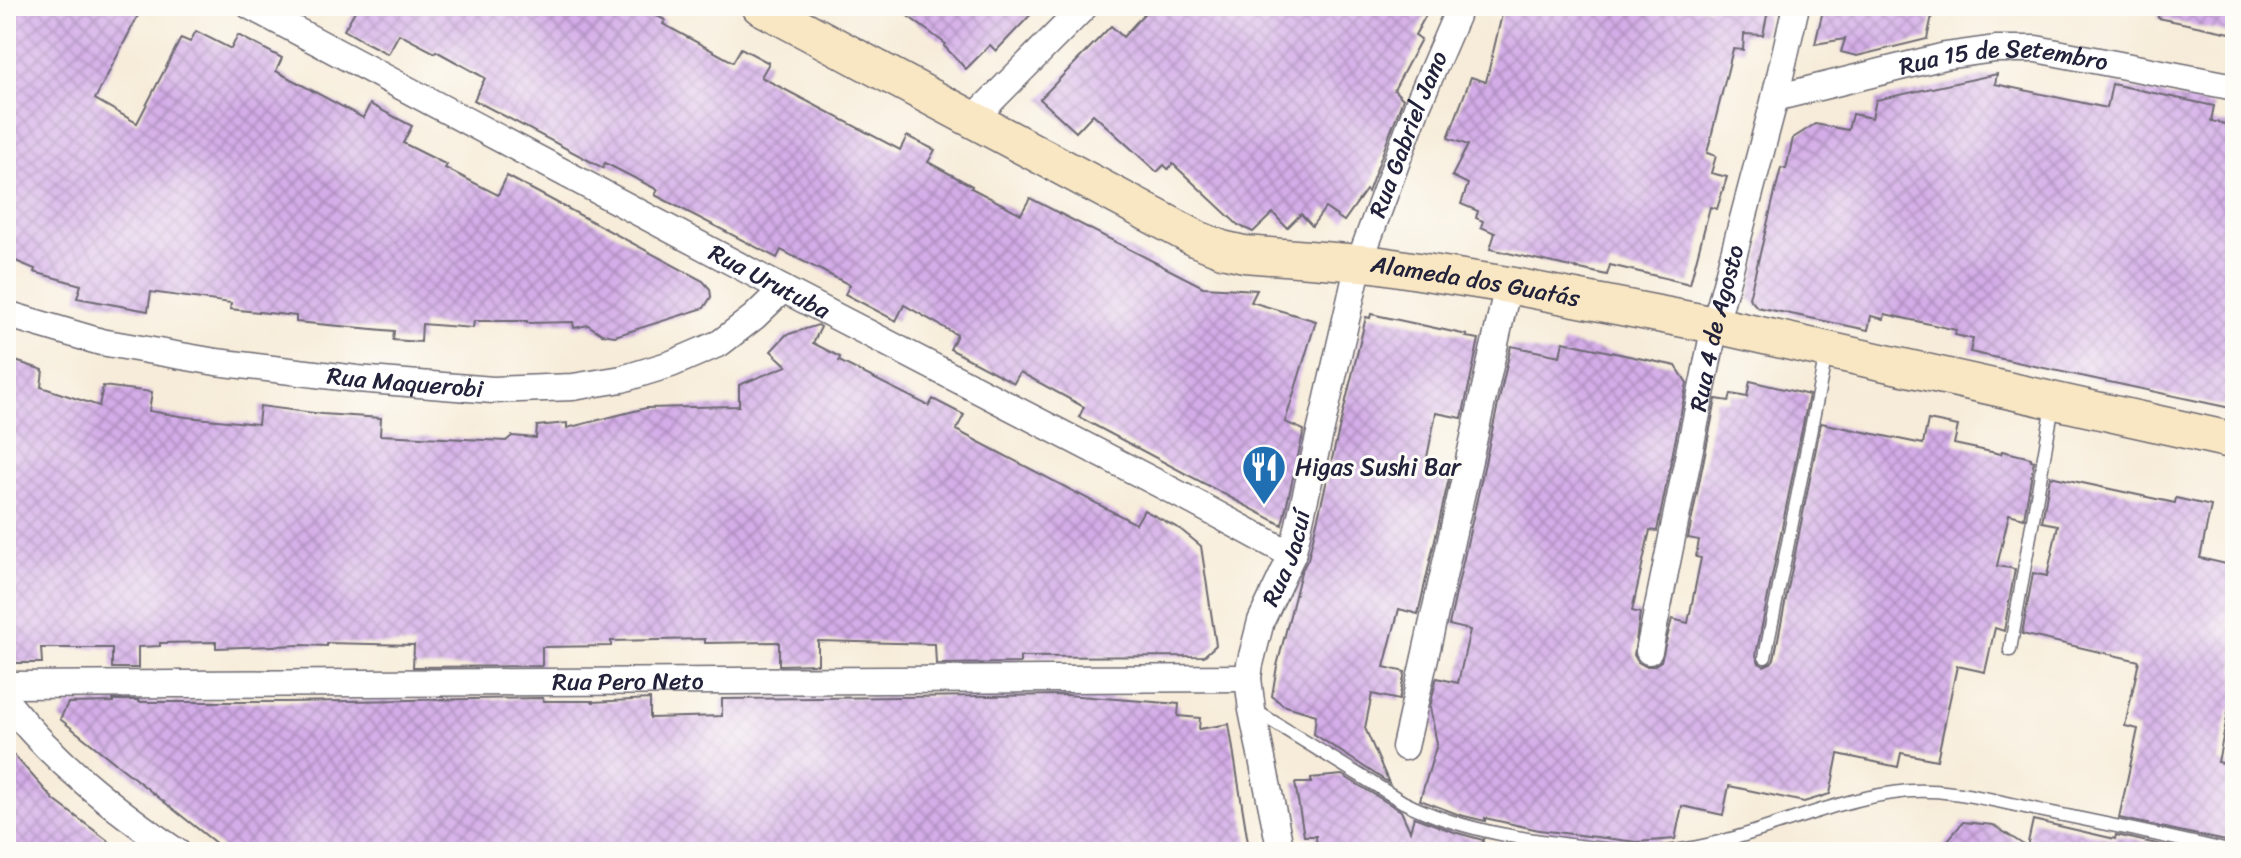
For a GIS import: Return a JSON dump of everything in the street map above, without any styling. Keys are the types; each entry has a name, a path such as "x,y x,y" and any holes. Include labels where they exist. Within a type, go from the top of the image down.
{"street":[{"name":"Rua Urutuba","path":"250,6 1292,555"},
{"name":"Alameda dos Guatás","path":"760,6 1209,244 1244,254 1359,263 1508,285 1715,325 2235,441"},
{"path":"973,119 1085,6"},
{"name":"Rua Gabriel Jano","path":"1359,263 1458,6"},
{"name":"Rua 4 de Agosto","path":"1649,651 1715,325 1796,6"},
{"name":"Rua 15 de Setembro","path":"1775,98 1945,56 1995,49 2036,49 2235,87"},
{"name":"Rua Jacuí","path":"1281,852 1248,678 1261,621 1292,555 1359,263"},
{"path":"1405,747 1508,285"},
{"name":"Rua Maquerobi","path":"6,314 101,342 216,362 357,379 493,390 573,387 622,379 671,364 720,343 783,289"},
{"name":"Rua Pero Neto","path":"6,685 1248,678"},
{"path":"6,701 58,759 87,785 177,852"}],"lane":[{"path":"1765,657 1827,350"},
{"path":"2010,650 2054,400"},
{"path":"1252,710 1423,812 1537,841 1630,852"},
{"path":"1664,852 1726,841 1859,798 1897,792 1943,793 1977,798 2233,852"}],"building":[{"path":"6,6 143,6 95,99 137,123 181,38 190,42 196,31 231,49 238,35 282,58 276,71 363,118 370,104 412,126 403,143 447,165 445,168 498,195 507,176 703,281 710,289 711,297 704,308 615,336 602,334 588,325 574,328 573,322 474,321 473,328 422,324 421,342 393,340 394,331 296,322 296,316 230,309 231,303 151,292 148,311 77,298 81,285 34,272 35,269 6,257"},
{"path":"346,6 638,6 665,20 663,24 733,62 741,48 769,63 761,77 900,150 907,136 935,150 928,162 1021,214 1030,198 1203,287 1257,290 1251,302 1316,321 1285,422 1304,430 1282,525 1079,417 1084,407 1020,372 1014,383 950,349 957,335 904,305 896,321 845,294 850,285 781,250 777,258 655,195 658,190 605,163 603,168 474,100 485,78 436,51 399,34 388,54 365,42 344,30 355,11"},
{"path":"894,6 1039,6 996,51 990,45 966,69 944,46 946,44"},
{"path":"1151,6 1431,6 1415,35 1421,39 1394,90 1403,99 1368,192 1366,190 1344,221 1325,208 1312,226 1301,214 1287,228 1273,213 1253,232 1238,225 1173,164 1168,169 1164,165 1157,172 1093,114 1076,132 1040,99 1111,26 1123,37"},
{"path":"1504,6 1769,6 1763,35 1744,34 1743,50 1733,49 1707,153 1716,156 1711,173 1727,177 1717,209 1710,207 1690,284 1610,265 1607,275 1490,249 1495,233 1481,227 1483,221 1476,218 1478,211 1461,204 1468,184 1452,176 1468,145 1448,138 1471,77 1486,82"},
{"path":"1824,6 1934,6 1927,39 1857,56 1841,52 1845,39 1815,44"},
{"path":"2159,6 2235,6 2235,34 2158,18"},
{"path":"1997,74 1995,84 2107,108 2112,84 2214,106 2211,121 2235,126 2235,409 1970,352 1973,339 1955,335 1956,330 1885,314 1884,319 1871,316 1868,330 1757,307 1749,298 1781,168 1786,169 1793,138 1815,124 1848,130 1852,114 1872,118 1876,100"},
{"path":"1371,314 1479,339 1462,418 1436,413 1424,472 1449,478 1418,614 1399,609 1384,667 1405,672 1399,700 1372,694 1365,728 1389,783 1314,734 1316,715 1283,705 1272,696 1366,317 1370,318"},
{"path":"818,325 821,327 813,343 840,357 839,361 929,406 933,399 964,415 956,430 1136,524 1144,510 1180,529 1201,546 1216,645 1204,656 1020,657 1020,663 936,664 935,644 818,641 818,664 779,665 779,642 705,643 705,639 611,641 611,646 542,647 542,666 413,667 414,645 327,643 327,646 216,648 216,642 160,643 160,646 138,647 138,668 112,668 112,648 41,648 42,663 6,663 6,358 43,370 41,387 99,406 103,386 152,392 149,411 186,417 258,424 260,406 381,418 380,435 506,441 512,436 536,438 537,426 567,423 567,428 646,408 739,406 739,385 787,366 771,351 786,335"},
{"path":"1563,342 1676,366 1687,383 1657,531 1650,530 1632,611 1640,613 1634,655 1645,666 1661,661 1672,619 1688,623 1701,558 1696,557 1699,540 1688,538 1716,399 1729,401 1731,394 1747,397 1750,381 1809,395 1756,655 1764,666 1774,659 1821,423 1923,444 1928,420 1958,426 1954,444 2001,454 2002,451 2034,461 2024,518 2009,514 1997,566 2015,569 2004,631 1995,628 1985,672 1957,666 1937,760 1901,753 1898,767 1838,754 1830,794 1804,802 1729,786 1723,815 1682,806 1675,839 1637,842 1539,830 1485,818 1485,821 1420,800 1437,744 1430,707 1436,680 1458,683 1470,630 1449,625 1511,346 1560,356"},
{"path":"2050,476 2175,503 2176,498 2211,506 2200,558 2235,566 2235,710 2229,708 2218,762 2235,766 2235,843 2119,818 2138,729 2125,726 2139,661 2022,634 2033,573 2047,576 2058,525 2042,522"},
{"path":"1066,695 1179,704 1178,716 1200,718 1199,729 1229,724 1249,849 1234,852 977,852 977,843 810,845 809,852 704,852 705,846 642,847 642,852 227,852 60,719 68,703 113,700 285,702 543,698 544,701 593,702 650,699 650,718 722,716 722,699"},
{"path":"6,746 54,800 123,852 6,852"},
{"path":"1342,775 1401,811 1410,831 1414,817 1483,840 1482,852 1317,852 1316,836 1304,836 1295,783 1311,783 1311,778"},
{"path":"2033,820 2115,839 2116,835 2193,852 1938,852 1963,822 1993,825 2027,847"}],"place":[{"name":"Higas Sushi Bar","path":"1264,506"}]}
